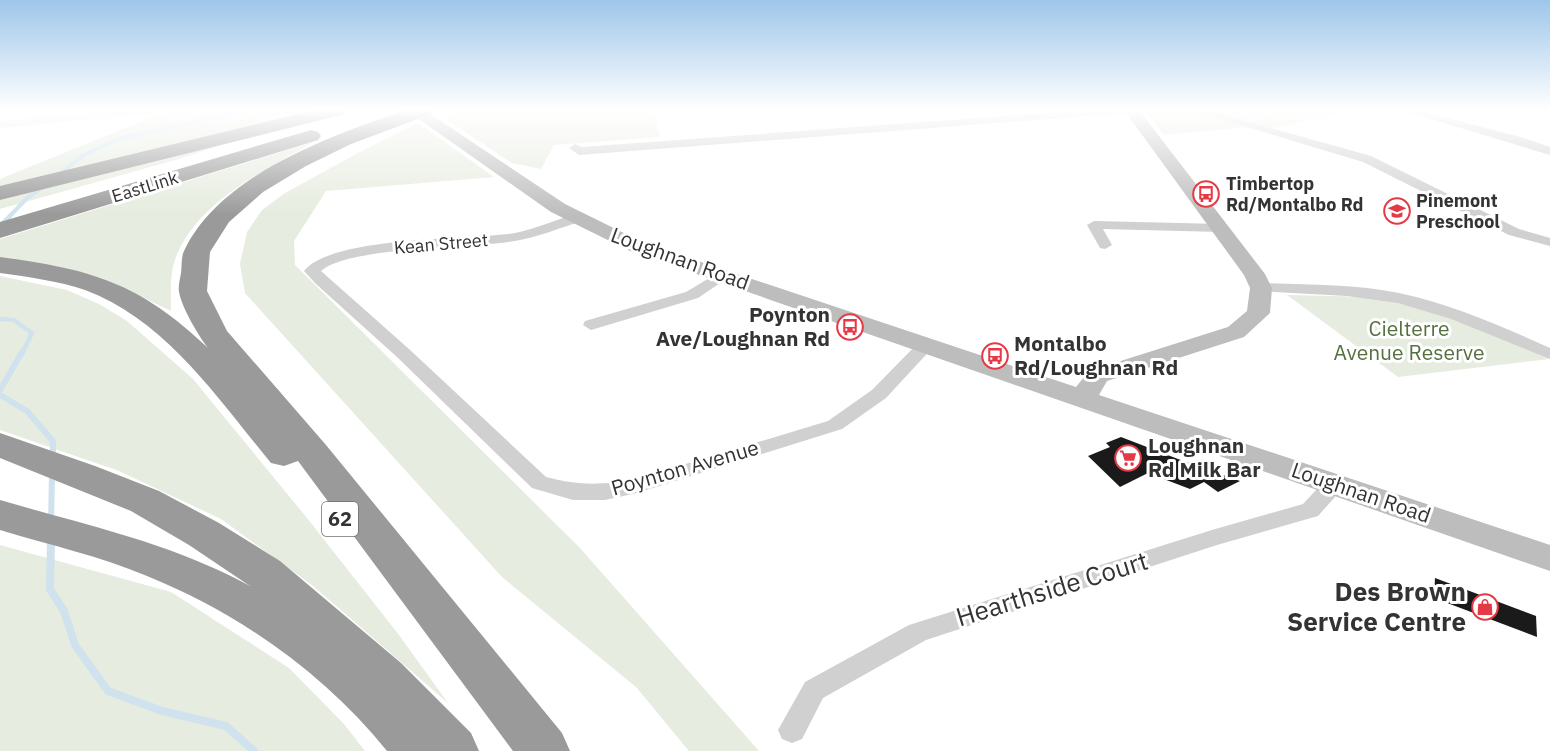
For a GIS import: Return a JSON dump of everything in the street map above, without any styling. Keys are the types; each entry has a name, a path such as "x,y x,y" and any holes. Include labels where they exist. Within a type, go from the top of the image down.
{"highway":[{"path":"0,193 194,145"},
{"name":"EastLink","path":"77,204 254,145"},
{"name":"EastLink","path":"0,219 120,195 280,145"},
{"path":"330,145 288,165 256,185 217,221 203,241 194,262 190,282 201,318 313,454 544,751"},
{"path":"0,232 77,204"},
{"name":"62","path":"0,265 70,277 125,298 141,307 175,335 208,368 544,751"},
{"path":"0,446 82,475 145,501 204,534 265,573 384,678 453,751"},
{"path":"0,516 146,559 221,591 294,635 366,691 420,751"}],"main road":[{"name":"Loughnan Road","path":"471,145 577,218 637,247 1330,481 1550,558"},
{"path":"1084,399 1090,385 1098,376 1236,332 1258,313 1261,288 1254,274 1158,145"}],"street":[{"path":"576,151 656,145"},
{"path":"1318,145 1367,159 1514,232 1550,242"},
{"path":"1534,145 1550,151"},
{"name":"Kean Street","path":"315,274 312,268 316,264 352,252 517,237 577,218"},
{"path":"1105,245 1094,225 1221,228"},
{"name":"Poynton Avenue","path":"315,274 403,353 539,483 573,492 605,492 637,486 834,425 879,394 926,345"},
{"path":"591,325 692,295 721,276"},
{"path":"1261,288 1361,293 1398,298 1463,318 1550,354"},
{"name":"Hearthside Court","path":"792,730 814,690 918,632 1145,561 1212,537 1310,510 1327,492 1330,481"}],"green space":[{"path":"83,145 178,145 0,189 0,179"},
{"path":"216,145 221,145 0,209 0,199"},
{"path":"308,145 256,175 219,201 203,216 189,233 175,259 171,281 171,311 102,278 52,265 0,259 0,239"},
{"path":"374,145 449,145 494,177 326,191 294,241 295,265 580,548 759,751 689,751 636,687 502,577 245,293 240,264 247,232 262,210 285,193"},
{"path":"485,145 554,145 541,169 512,163"},
{"path":"0,276 67,290 99,304 127,321 193,379 307,518 399,635 448,703 312,585 221,519 119,471 0,430"},
{"name":"Cielterre Avenue Reserve","path":"1287,295 1342,296 1395,302 1440,314 1487,331 1549,359 1398,377"},
{"path":"0,545 171,592 289,668 344,724 365,751 0,751"}],"building":[{"path":"1121,437 1240,481 1218,492 1204,482 1190,489 1148,473 1120,487 1088,456 1110,447 1106,443"},
{"name":"Des Brown Service Centre","path":"1435,578 1536,616 1537,637 1434,598"}],"waterway":[{"path":"60,174 82,156 105,145"},
{"path":"9,217 27,198 43,187"},
{"path":"0,226 9,217"},
{"path":"0,319 14,320 32,333 22,354"},
{"path":"0,390 22,352"},
{"path":"0,395 27,411 53,441 53,459"},
{"path":"51,522 52,474"},
{"path":"51,540 50,589 64,611 75,645 108,691 162,711 226,726 254,751"}],"place":[{"name":"Timbertop Rd/Montalbo Rd","path":"1206,194"},
{"name":"Pinemont Preschool","path":"1397,211"},
{"name":"Poynton Ave/Loughnan Rd","path":"850,327"},
{"name":"Montalbo Rd/Loughnan Rd","path":"995,356"},
{"name":"Loughnan Rd Milk Bar","path":"1128,458"},
{"name":"Des Brown Service Centre","path":"1485,607"}]}
